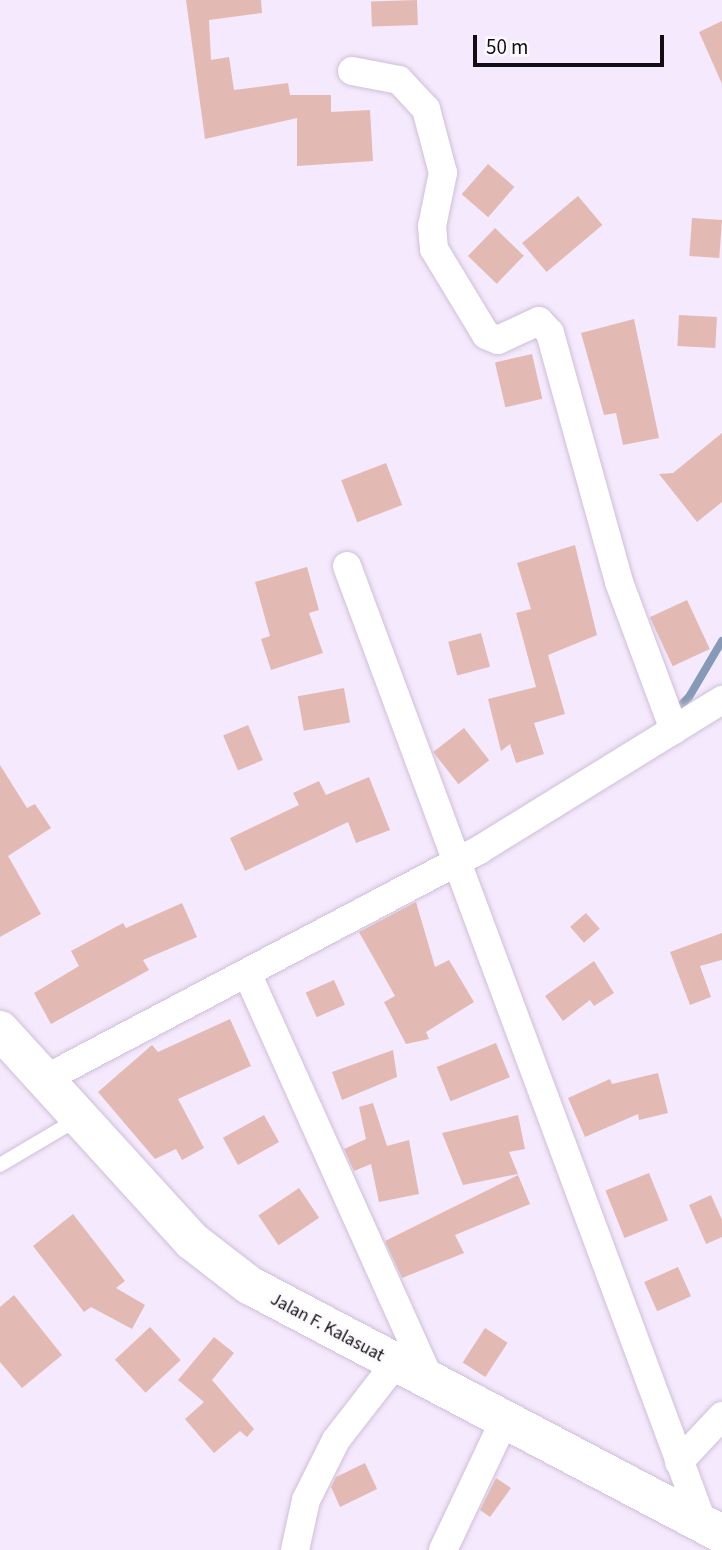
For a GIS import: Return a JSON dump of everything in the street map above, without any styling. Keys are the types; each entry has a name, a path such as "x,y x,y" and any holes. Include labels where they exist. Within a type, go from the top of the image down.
{"street":[{"path":"352,71 400,80 426,109 443,173 432,226 434,249 486,335 498,340 539,321 550,333 592,494 668,717"},
{"path":"347,566 679,1462 712,1529"},
{"path":"45,1079 457,860 668,717 719,695"},
{"path":"247,973 432,1385"},
{"name":"Jalan F. Kalasuat","path":"0,1030 219,1265 432,1385 712,1529"},
{"path":"295,1550 306,1500 336,1440 395,1364"},
{"path":"679,1462 722,1416"},
{"path":"443,1550 503,1423"}],"lane":[{"path":"0,1165 80,1117"}],"building":[{"path":"186,0 261,0 262,13 209,20 211,60 229,57 234,90 288,83 290,95 331,95 331,112 370,110 373,161 297,166 297,118 205,139"},
{"path":"417,0 418,25 372,27 371,2"},
{"path":"722,21 722,84 699,32"},
{"path":"488,164 514,187 488,217 462,194"},
{"path":"578,196 602,225 547,272 522,243"},
{"path":"692,218 722,220 719,258 689,256"},
{"path":"495,228 524,256 497,284 468,256"},
{"path":"679,315 717,317 715,348 677,346"},
{"path":"634,319 659,438 623,445 616,413 604,415 581,333"},
{"path":"532,354 542,399 505,407 495,363"},
{"path":"722,433 722,502 697,522 659,474 673,473"},
{"path":"386,463 402,505 357,522 341,480"},
{"path":"575,545 597,635 548,655 565,714 534,723 544,754 516,763 510,744 501,751 488,699 536,687 516,613 531,609 517,563"},
{"path":"307,567 319,610 309,613 323,653 271,670 261,639 270,636 255,582"},
{"path":"687,600 710,649 673,666 650,617"},
{"path":"481,633 490,667 457,676 448,642"},
{"path":"344,688 350,722 304,731 298,696"},
{"path":"248,725 263,760 238,771 223,736"},
{"path":"464,728 489,760 459,784 433,752"},
{"path":"0,765 27,808 35,804 51,828 8,856 41,914 0,937"},
{"path":"369,777 390,830 356,843 348,822 245,871 230,838 299,805 293,793 319,781 326,795"},
{"path":"416,902 435,967 449,960 474,1002 426,1032 429,1039 406,1044 384,1002 395,996 359,932"},
{"path":"182,903 197,937 143,960 149,970 51,1024 34,993 79,966 71,951 123,923 126,928"},
{"path":"586,913 600,929 584,943 570,927"},
{"path":"722,933 722,960 700,966 711,997 690,1005 670,952"},
{"path":"594,961 614,993 594,1006 590,1000 563,1021 545,996"},
{"path":"334,980 345,1005 317,1017 306,993"},
{"path":"230,1019 251,1066 178,1099 204,1148 182,1160 176,1149 155,1159 98,1092 152,1045 158,1052"},
{"path":"496,1043 510,1077 451,1101 437,1067"},
{"path":"393,1050 397,1077 342,1100 332,1072"},
{"path":"658,1073 668,1113 639,1120 638,1114 585,1137 568,1098 610,1079 612,1084"},
{"path":"373,1103 387,1146 409,1140 419,1194 379,1202 371,1164 354,1171 344,1149 366,1139 359,1107"},
{"path":"264,1115 279,1142 238,1165 223,1138"},
{"path":"518,1115 525,1149 509,1152 518,1174 463,1185 442,1133"},
{"path":"649,1173 668,1220 625,1238 605,1191"},
{"path":"518,1175 530,1204 455,1235 464,1253 402,1278 385,1241"},
{"path":"299,1188 319,1218 279,1245 258,1215"},
{"path":"711,1195 722,1220 722,1237 706,1244 689,1205"},
{"path":"73,1214 125,1281 116,1288 145,1305 132,1329 91,1307 84,1312 33,1246"},
{"path":"678,1267 691,1296 657,1311 644,1282"},
{"path":"14,1295 62,1355 22,1388 0,1362 0,1307"},
{"path":"150,1327 181,1360 146,1393 115,1360"},
{"path":"485,1328 508,1343 485,1377 463,1362"},
{"path":"214,1337 234,1353 212,1380 254,1429 247,1437 240,1431 214,1453 185,1419 204,1402 178,1380"},
{"path":"365,1463 377,1489 340,1507 331,1487 336,1477"},
{"path":"496,1478 511,1488 490,1517 480,1510"}],"waterway":[{"path":"674,712 689,697 722,641"}]}
